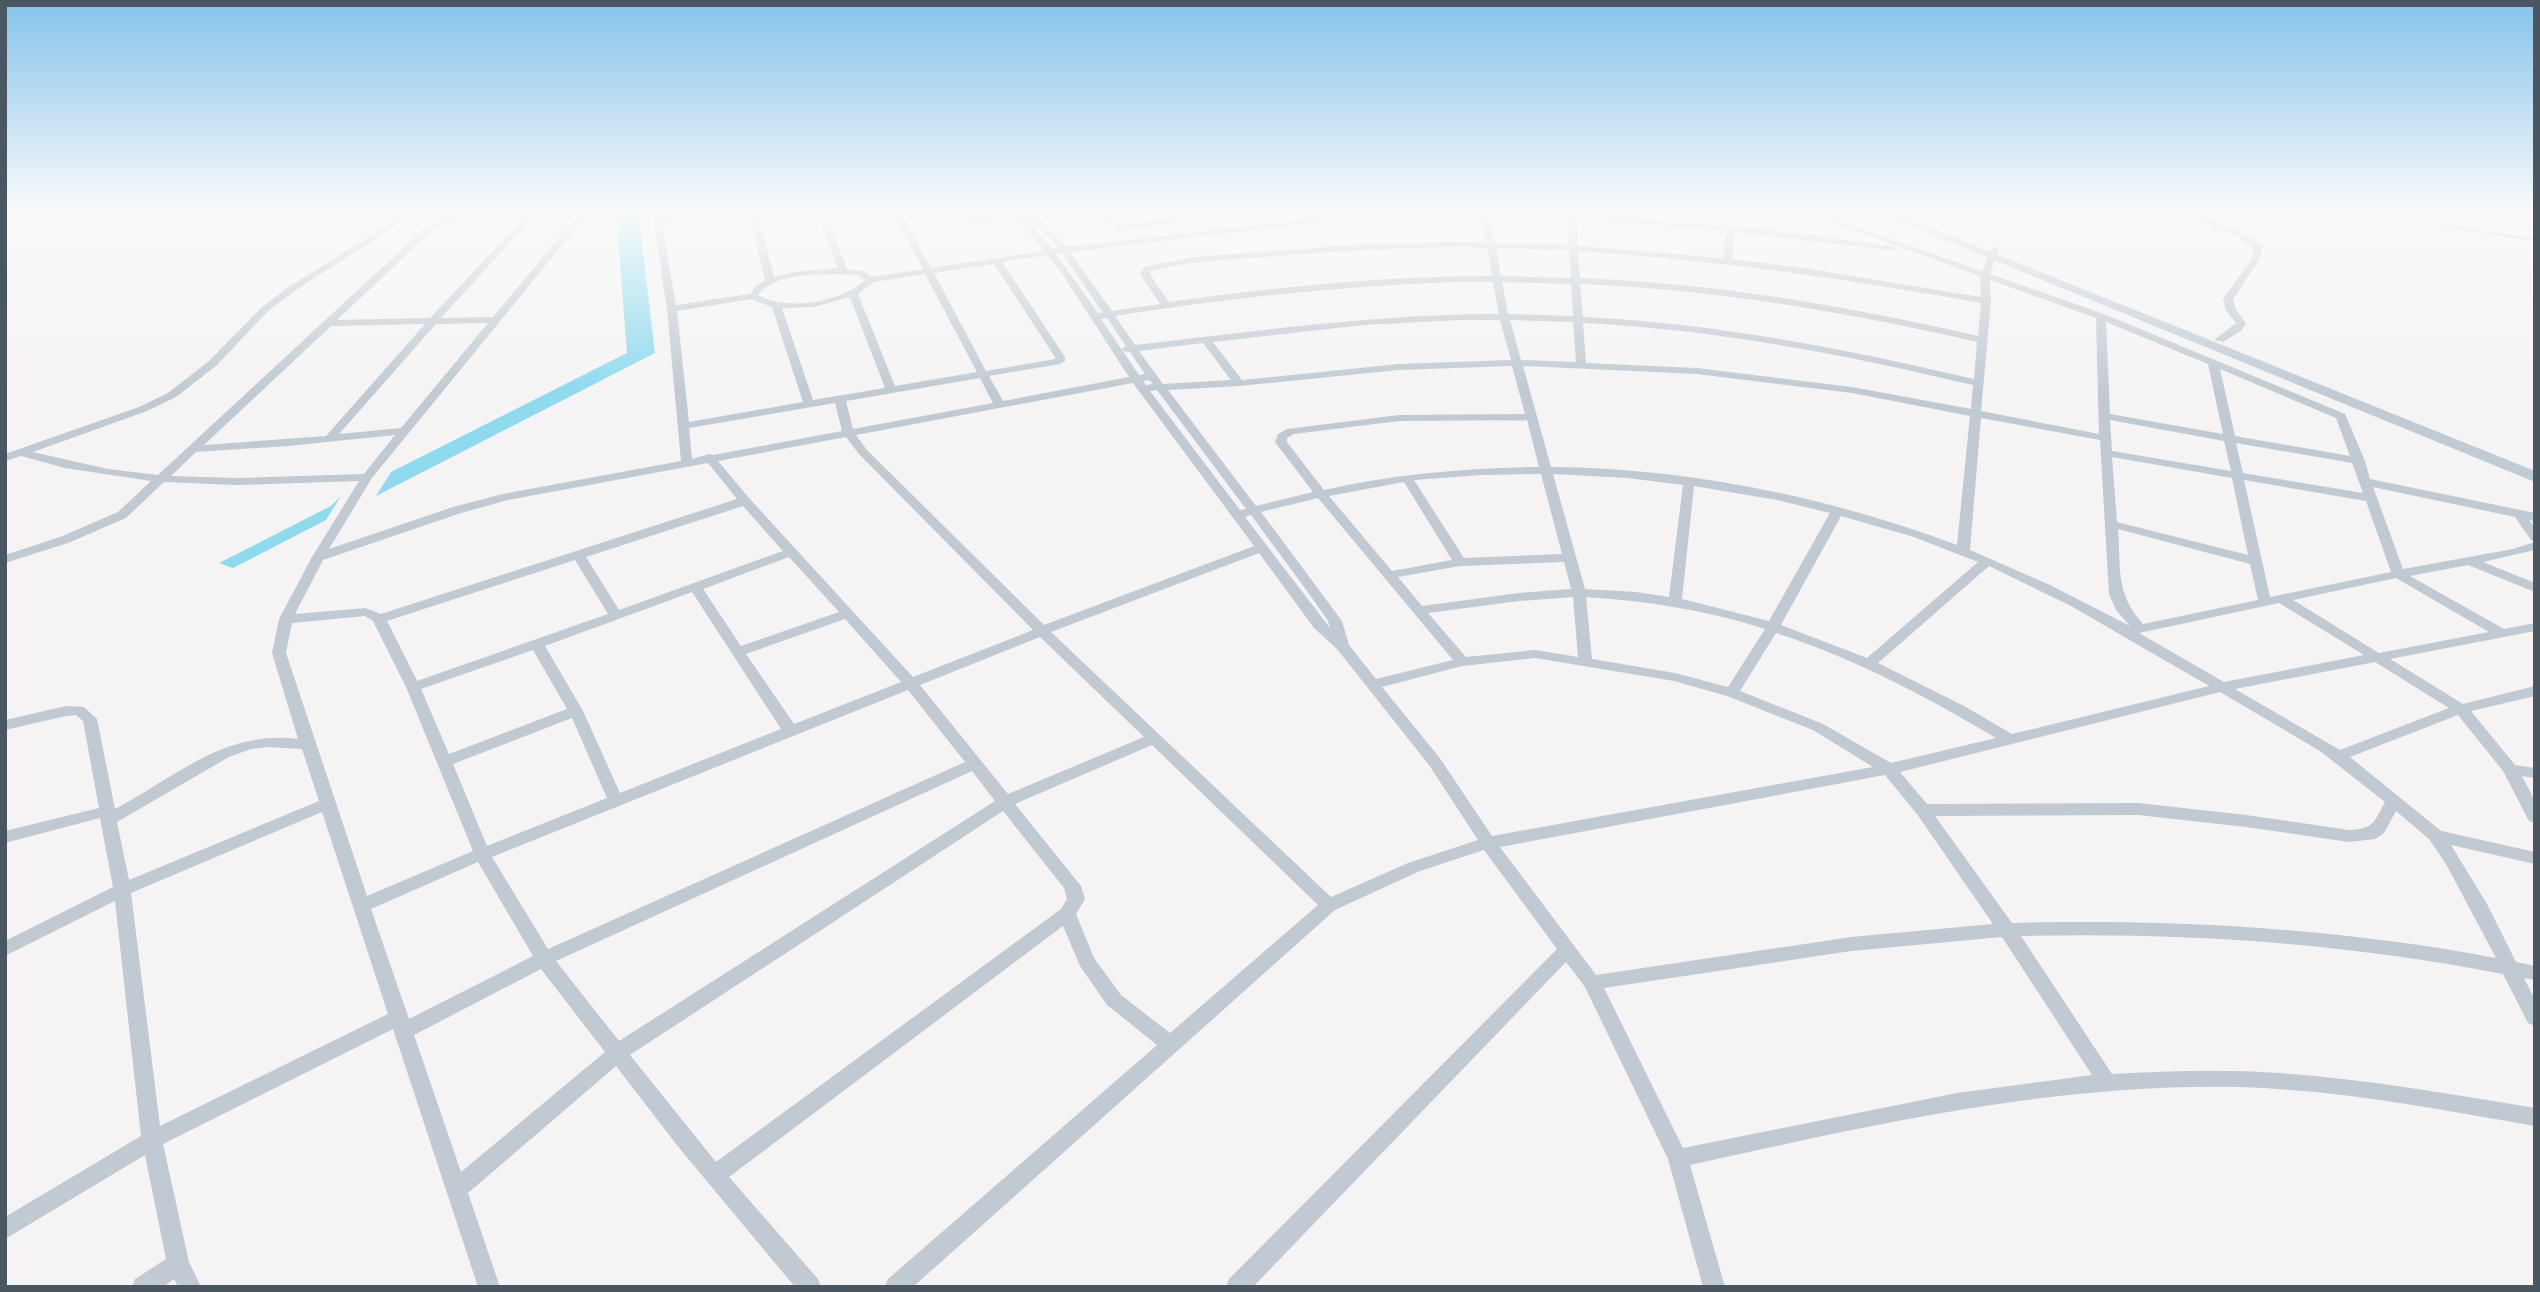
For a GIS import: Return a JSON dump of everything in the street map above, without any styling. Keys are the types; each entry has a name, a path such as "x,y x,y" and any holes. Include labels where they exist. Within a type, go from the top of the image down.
{"main road":[{"path":"2039,271 2535,477"},
{"path":"2042,271 2535,467"}],"street":[{"path":"5,458 143,409 172,395 213,363 265,309 319,271"},
{"path":"5,559 105,524 122,515 384,271"},
{"path":"329,439 479,271"},
{"path":"489,1287 279,653 286,618 318,557 367,477 539,271"},
{"path":"666,271 687,462"},
{"path":"768,271 770,281"},
{"path":"671,309 752,296 770,281 812,272 834,271"},
{"path":"845,271 859,273 871,280 927,271"},
{"path":"929,271 999,404"},
{"path":"684,426 1060,361 1060,357 1004,271"},
{"path":"1066,271 1139,384 1319,625 1342,646 1434,761 1488,843 1591,983 1678,1158 1714,1287"},
{"path":"1077,271 1335,621 1342,646"},
{"path":"1146,271 1145,274 1166,305"},
{"path":"1496,271 1504,317 1579,593 1585,661"},
{"path":"1576,271 1581,366"},
{"path":"1806,271 1986,301"},
{"path":"1972,271 2101,316 2341,416 2398,574 2501,633"},
{"path":"1963,551 1980,340 1986,301 1986,271"},
{"path":"2219,340 2239,328 2241,323 2231,311 2228,299 2247,271"},
{"path":"1094,317 1228,295 1334,286 1498,279 1657,288 1803,306 1892,320 1980,340"},
{"path":"752,296 764,303 776,305 814,303 853,294 866,287 871,280"},
{"path":"1072,284 1087,282"},
{"path":"853,294 891,391"},
{"path":"776,305 809,405"},
{"path":"2101,316 2105,438 2116,594 2133,630"},
{"path":"1117,351 1368,321 1578,318 1680,328 1811,347 1895,362 1978,383"},
{"path":"329,323 498,320"},
{"path":"1206,340 1239,383"},
{"path":"2213,362 2265,603"},
{"path":"318,557 457,510 507,497 999,404 1139,384 1161,387 1239,383 1398,367 1518,363 1697,371 1852,390 1975,416 2105,438"},
{"path":"1139,384 1152,376"},
{"path":"840,400 848,432 863,452 1042,631 1329,905"},
{"path":"2104,416 2358,461"},
{"path":"1462,662 1320,493 1281,442 1282,436 1291,431 1399,418 1532,417"},
{"path":"195,449 405,431"},
{"path":"1183,442 1200,439"},
{"path":"23,453 65,464 161,481 293,481 367,477"},
{"path":"2106,453 2371,498"},
{"path":"709,457 745,501 911,684 1072,886 1076,898 1067,914 716,1174"},
{"path":"1236,515 1320,493 1407,478 1485,471 1547,471 1689,482 1837,512 1963,551 2133,630 2338,756 2393,800 2436,836 2470,891 2535,1018"},
{"path":"1211,481 1228,477"},
{"path":"1407,478 1460,562"},
{"path":"1675,602 1689,482"},
{"path":"2366,482 2535,517"},
{"path":"379,620 745,501"},
{"path":"1732,693 1773,627 1837,512"},
{"path":"2518,512 2535,537"},
{"path":"2111,524 2164,535 2204,549 2256,561"},
{"path":"2133,630 2535,546"},
{"path":"363,905 482,854 1042,631 1261,548"},
{"path":"413,687 791,552"},
{"path":"579,556 616,615"},
{"path":"1390,575 1460,562 1570,558"},
{"path":"1868,664 1987,561"},
{"path":"2469,561 2535,588"},
{"path":"1279,572 1296,568"},
{"path":"695,587 791,732"},
{"path":"1420,610 1579,593 1675,602 1721,611 1773,627 1868,664 1937,696 2008,738"},
{"path":"2282,599 2461,709 2510,769 2535,817"},
{"path":"286,618 365,612 373,614 379,620 413,687 482,854 544,959 687,1143 810,1287"},
{"path":"738,652 847,614"},
{"path":"896,1287 1329,905 1414,867 1488,843 1889,768 2222,687 2535,627"},
{"path":"537,644 576,711 616,801"},
{"path":"1371,685 1462,662 1535,654 1675,677 1732,693 1818,727 1889,768 1923,810 2007,930 2107,1082"},
{"path":"2338,756 2461,709 2535,691"},
{"path":"5,725 79,710 90,719 122,890 152,1140 178,1264 190,1287"},
{"path":"444,762 576,711"},
{"path":"457,1189 617,1053 1005,802 1154,738"},
{"path":"5,837 108,815 153,796 232,748 258,741 308,745"},
{"path":"5,1229 152,1140 974,764"},
{"path":"2510,769 2535,773"},
{"path":"1923,810 2138,810 2246,821 2349,836 2369,835 2378,830 2393,800"},
{"path":"5,949 122,890 328,803"},
{"path":"2436,836 2535,858"},
{"path":"1067,914 1086,961 1114,1000 1171,1045"},
{"path":"1591,983 1851,945 2007,930 2130,929 2232,934 2366,945 2535,973"},
{"path":"1237,1287 1567,950"},
{"path":"1678,1158 1963,1098 2107,1082 2255,1080 2374,1090 2535,1117"},
{"path":"144,1287 178,1264"}],"water":[{"path":"621,271 645,271 655,353 376,496 391,472 627,353"},
{"path":"341,496 326,520 233,568 219,563 331,506"}]}
